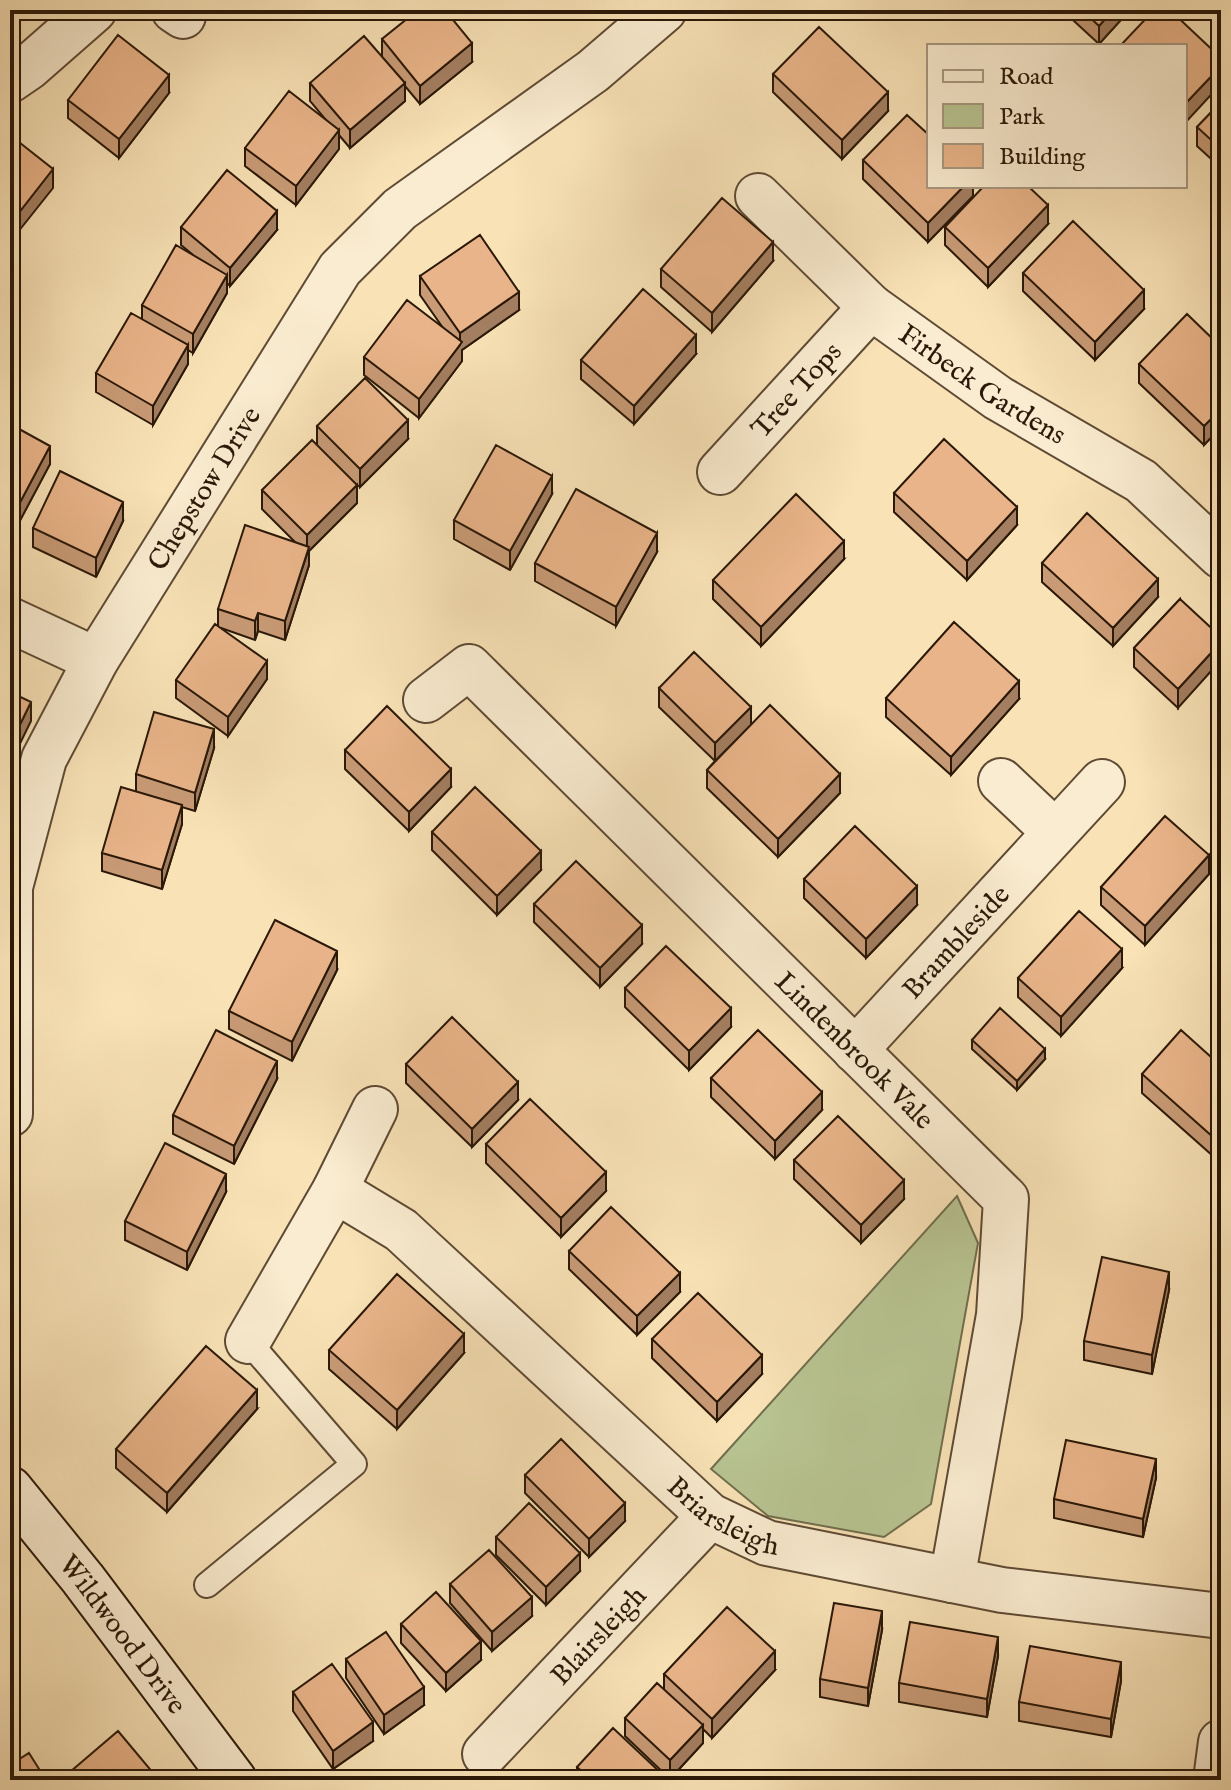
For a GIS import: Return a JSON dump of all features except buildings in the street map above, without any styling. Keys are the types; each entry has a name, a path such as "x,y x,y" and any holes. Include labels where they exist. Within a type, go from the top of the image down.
{"street":[{"path":"10,80 94,10"},
{"name":"Chepstow Drive","path":"10,1114 10,887 44,759 96,660 340,269 400,209 593,71 664,10"},
{"name":"Firbeck Gardens","path":"758,196 871,307 998,398 1141,481 1221,556"},
{"name":"Tree Tops","path":"720,472 871,307"},
{"path":"10,620 96,660"},
{"name":"Lindenbrook Vale","path":"426,700 469,667 1006,1199 999,1315 952,1580"},
{"path":"1001,781 1055,832"},
{"name":"Brambleside","path":"855,1050 1102,782"},
{"path":"248,1341 335,1190 375,1109"},
{"name":"Briarsleigh","path":"335,1190 401,1230 710,1516 767,1543 1002,1590 1221,1616"},
{"name":"Wildwood Drive","path":"10,1489 83,1579 234,1780"},
{"name":"Blairsleigh","path":"485,1754 710,1516"},
{"path":"1216,1780 1221,1742"}],"lane":[{"path":"207,1585 354,1464 248,1341"}],"green space":[{"path":"957,1196 978,1243 931,1504 884,1537 768,1516 711,1469"}]}
